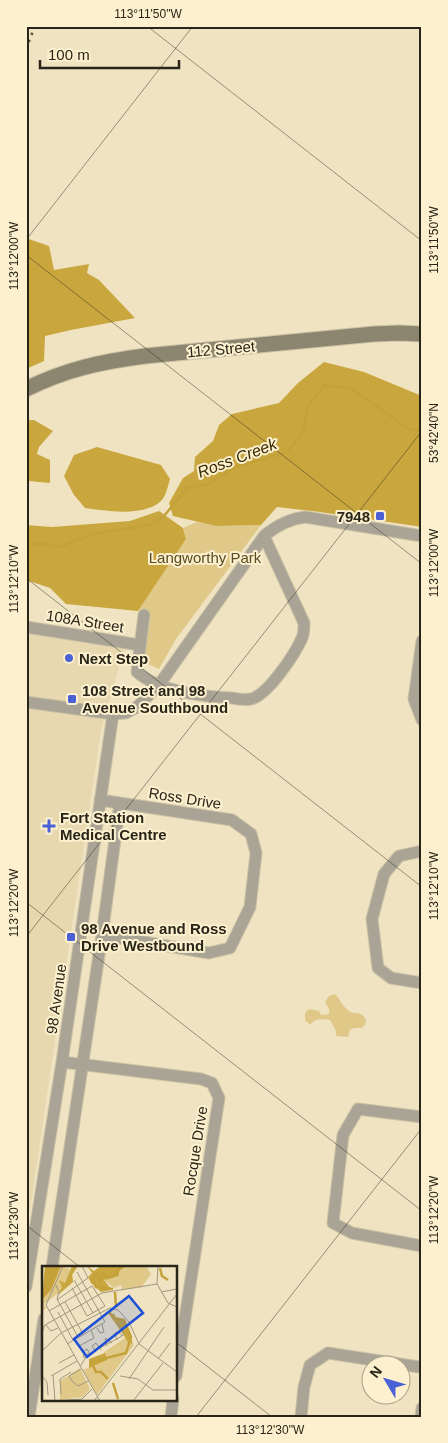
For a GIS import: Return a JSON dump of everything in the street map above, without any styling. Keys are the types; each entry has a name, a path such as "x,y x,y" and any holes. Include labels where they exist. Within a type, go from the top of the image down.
{"main road":[{"name":"112 Street","path":"26,390 63,373 84,367 145,356 374,334 422,334"}],"street":[{"path":"26,702 113,714 126,713 136,707 159,685 264,536 279,524 305,517 422,536"},
{"path":"144,615 137,672 142,677 159,685 206,697 250,699 269,688 302,638 304,623 264,536"},
{"name":"108A Street","path":"26,627 140,645"},
{"path":"422,641 414,699 422,720"},
{"name":"98 Avenue","path":"26,1287 31,1227 62,1062 113,714"},
{"name":"Ross Drive","path":"100,800 232,820 252,834 256,853 250,907 230,948 209,953 102,935"},
{"path":"52,1266 120,803"},
{"path":"422,851 399,856 384,874 372,919 378,968 391,978 422,983"},
{"name":"Rocque Drive","path":"62,1062 201,1079 212,1082 219,1098 178,1363"},
{"path":"422,1117 358,1109 342,1135 333,1223 352,1233 422,1246"},
{"path":"29,1417 42,1333"},
{"path":"301,1417 304,1387 310,1366 328,1353 419,1366 422,1368"},
{"path":"171,1417 173,1400"},
{"path":"420,1417 422,1408"}],"shaded area":[{"path":"26,238 49,246 54,270 89,264 87,273 99,280 135,318 45,336 44,361 26,369"},
{"path":"324,362 364,372 422,396 422,527 277,507 261,525 216,526 173,516 169,503 183,478 194,471 195,457 213,441 219,425 232,414 279,403 298,383"},
{"path":"26,420 34,420 53,431 39,447 37,454 50,460 50,483 29,481 26,484"},
{"path":"97,447 161,465 170,479 163,499 154,506 135,511 124,512 85,508 74,495 64,476 74,455"},
{"path":"159,511 183,528 186,539 138,611 66,604 50,588 26,580 26,525 52,527 130,521"},
{"path":"26,623 126,643 101,730 30,1210 26,1210"}],"green space":[{"name":"Langworthy Park","path":"197,522 216,526 261,525 176,639 159,669 141,661 146,615 138,611 186,539 183,528"},
{"path":"335,994 347,1009 362,1015 366,1020 365,1025 361,1028 350,1030 348,1037 336,1036 336,1031 330,1020 316,1020 310,1025 305,1020 305,1013 309,1009 319,1011 321,1015 329,1014 329,1009 325,1002 329,996"}],"waterway":[{"name":"Ross Creek","path":"26,544 45,544 60,547 92,534 149,525 164,516 187,488 208,484 235,467 285,453 302,435 308,406 325,385 352,389 410,430 422,431"}],"railway":[{"path":"26,49 35,26"}],"place":[{"name":"7948","path":"380,516"},
{"name":"Next Step","path":"69,658"},
{"name":"108 Street and 98 Avenue Southbound","path":"72,699"},
{"name":"Fort Station Medical Centre","path":"49,826"},
{"name":"98 Avenue and Ross Drive Westbound","path":"71,937"}]}
